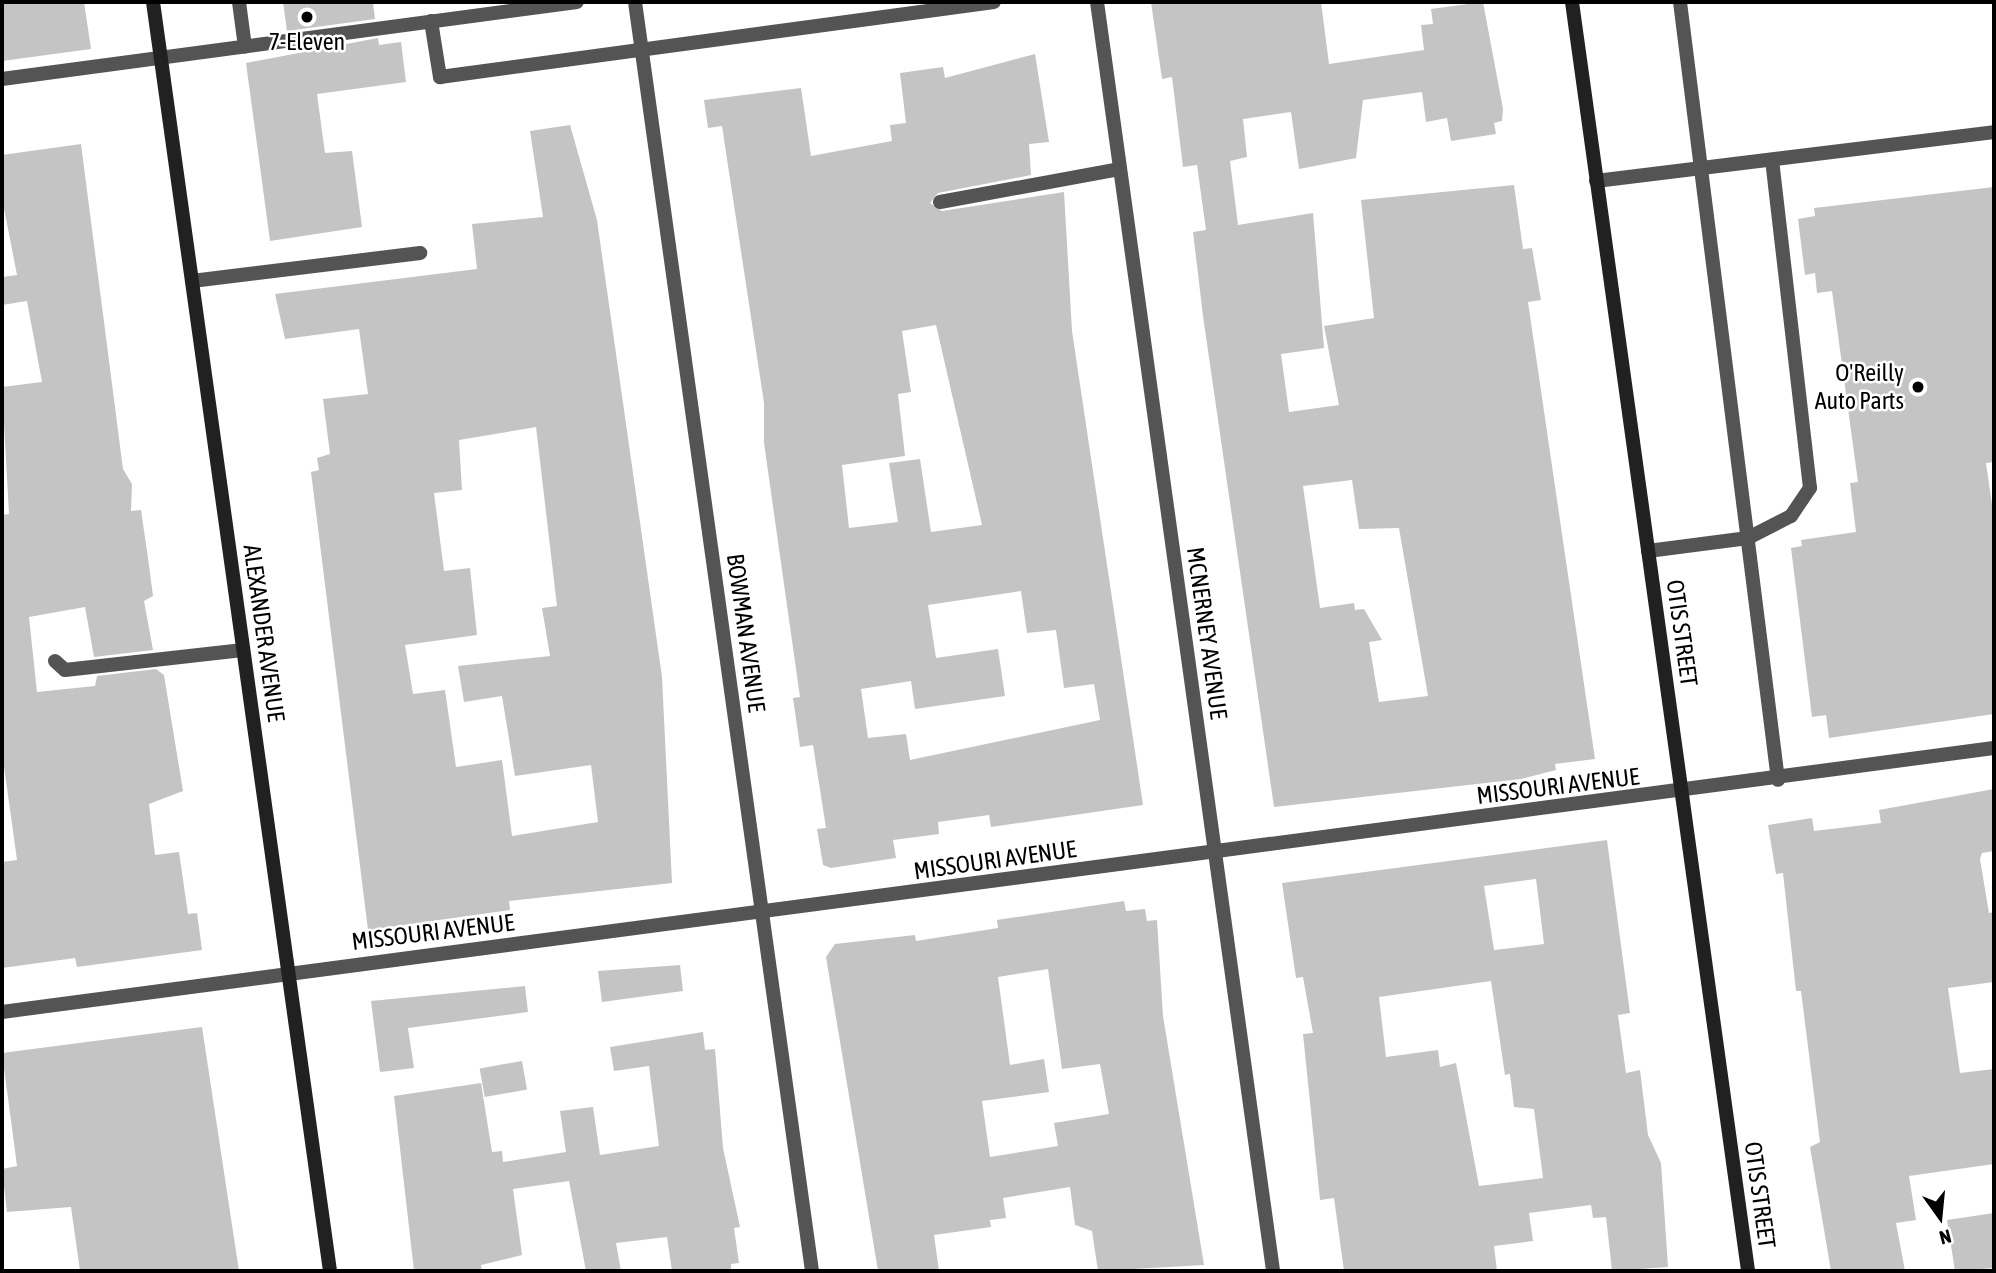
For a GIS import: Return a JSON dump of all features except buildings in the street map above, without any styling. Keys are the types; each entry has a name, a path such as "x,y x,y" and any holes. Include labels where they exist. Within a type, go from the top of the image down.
{"street":[{"name":"ALEXANDER AVENUE","path":"153,2 330,1271"},
{"path":"239,2 245,47"},
{"path":"2,79 161,60 577,2"},
{"name":"BOWMAN AVENUE","path":"635,2 812,1271"},
{"path":"431,21 440,77 993,2"},
{"name":"MCNERNEY AVENUE","path":"1097,2 1273,1271"},
{"name":"OTIS STREET","path":"1572,2 1748,1271"},
{"path":"1681,2 1778,780"},
{"path":"1596,181 1994,132"},
{"path":"1648,551 1748,538 1791,516 1810,488 1812,472 1772,160"},
{"path":"940,202 1119,169"},
{"path":"192,281 420,253"},
{"path":"55,662 65,670 243,650"},
{"name":"MISSOURI AVENUE","path":"2,1012 288,973 762,915 1778,780 1994,748"}],"place":[{"name":"7-Eleven","path":"307,17"},
{"name":"O'Reilly Auto Parts","path":"1918,387"}]}
